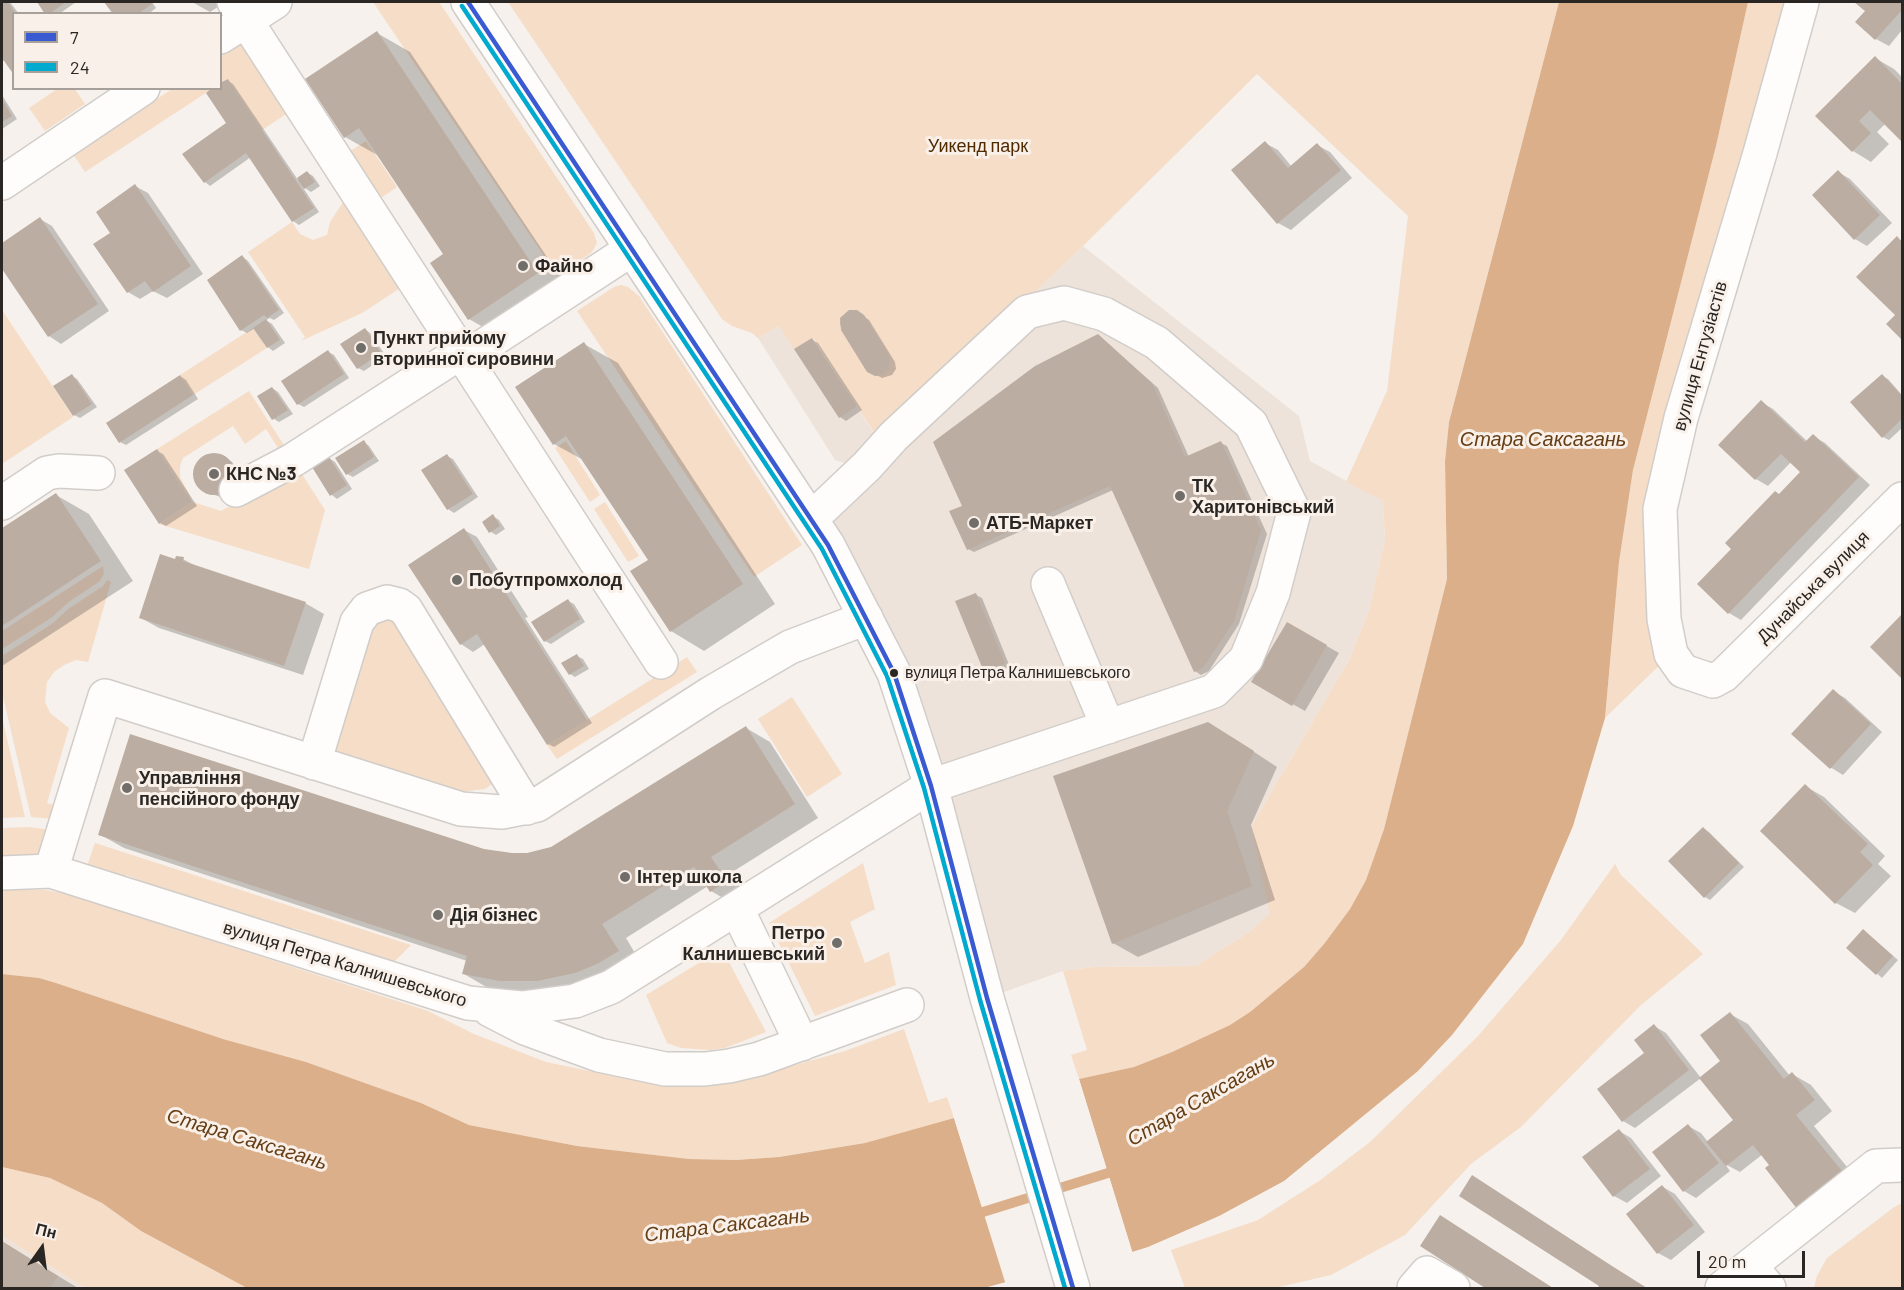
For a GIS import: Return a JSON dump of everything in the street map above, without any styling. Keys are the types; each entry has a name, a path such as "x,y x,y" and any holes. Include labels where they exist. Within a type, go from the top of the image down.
{"street":[{"path":"275,2 234,20 463,355 662,662"},
{"path":"468,2 828,545 894,673 931,786 987,998 1073,1288"},
{"name":"вулиця Ентузіастів","path":"1724,675 1713,681 1683,671 1671,654 1664,619 1660,509 1681,418 1760,153 1802,2"},
{"path":"2,183 140,90"},
{"path":"236,490 293,460 632,249"},
{"name":"вулиця Петра Калнишевського","path":"51,871 456,1000 480,1005 522,1008 575,1001 597,994 618,983 931,786 1214,691 1246,659 1273,593 1294,512 1251,424 1157,343 1104,314 1064,303 1028,312 894,436 867,466 811,519"},
{"path":"2,503 47,473 98,472"},
{"name":"Дунайська вулиця","path":"1724,675 1902,498"},
{"path":"1048,584 1108,727"},
{"path":"314,763 357,622 367,609 387,602 399,605 406,610 527,808"},
{"path":"2,873 51,871 105,696 462,809 502,812 537,805 766,660 790,647 866,618"},
{"path":"737,909 802,1044"},
{"path":"480,1005 525,1028 572,1047 610,1058 665,1069 729,1066 759,1059 907,1005"},
{"path":"1722,1288 1760,1277 1876,1166 1902,1165"},
{"path":"1414,1288 1427,1274 1453,1288"}],"shaded area":[{"path":"1083,246 1299,416 1310,461 1383,501 1385,540 1369,610 1350,658 1251,827 1271,914 1249,932 1196,966 1093,967 1063,971 987,998 931,786 803,508 850,465 835,460 758,338 779,326 812,338 878,439"},
{"path":"2,1236 85,1288 2,1288"}],"green space":[{"path":"373,2 439,2 594,233 597,243 592,252 558,277"},
{"name":"Уикенд парк","path":"508,2 1559,2 1449,422 1445,461 1447,579 1384,829 1366,880 1350,909 1304,967 1250,1012 1230,1025 1134,1067 1079,1079 1071,1055 1087,1050 1063,971 1093,967 1196,966 1249,932 1270,914 1251,827 1350,658 1369,610 1385,540 1383,501 1346,482 1387,391 1408,216 1257,74 1083,246 879,440 813,338 794,349 779,326 758,338 722,319"},
{"path":"1748,2 1802,2 1660,509 1671,654 1605,718 1619,562 1633,470 1716,146"},
{"path":"247,39 294,109 262,130 228,79 222,82 222,55"},
{"path":"56,90 76,90 85,104 45,131 29,108"},
{"path":"170,90 210,90 85,172 73,154"},
{"path":"366,141 397,187 378,200 347,153"},
{"path":"349,193 408,283 362,313 301,341 305,337 248,252 292,222 300,234 313,240 327,235 330,222"},
{"path":"621,285 628,287 639,296 802,545 754,577 577,311 614,287"},
{"path":"2,310 73,417 2,464"},
{"path":"253,328 267,348 193,395 180,375"},
{"path":"249,391 289,453 283,456 266,429 245,444 233,426 183,458 180,477 193,502 221,511 298,468 325,510 309,569 159,524 192,502 157,449"},
{"path":"566,441 600,495 590,502 555,448"},
{"path":"605,502 639,556 628,562 594,509"},
{"path":"103,566 104,574 99,582 70,601 51,618 2,649 2,631"},
{"path":"107,580 111,582 88,662 76,660 64,665 54,672 47,682 45,702 50,713 69,728 47,803 58,806 54,819 31,817 2,692 2,656 53,623 68,609 103,586"},
{"path":"386,609 497,776 485,789 460,792 324,750 363,623"},
{"path":"687,657 697,672 557,759 547,745"},
{"path":"792,697 842,774 807,797 758,719"},
{"path":"2,717 25,817 2,818"},
{"path":"29,827 51,830 44,853 36,861 2,864 2,828"},
{"path":"95,843 411,945 391,965 305,936 305,932 293,928 291,932 136,882 137,879 126,875 124,878 87,866"},
{"path":"863,863 875,909 850,922 865,963 889,952 896,985 815,1016 769,923"},
{"path":"1615,864 1621,875 1703,954 1640,1006 1521,1127 1471,1164 1405,1235 1331,1275 1275,1288 1185,1288 1171,1250 1258,1220 1319,1181 1370,1142 1477,1037 1561,940"},
{"path":"2,890 45,890 68,894 428,1011 474,1034 546,1062 638,1081 679,1085 723,1083 745,1079 845,1051 904,1029 929,1103 947,1097 954,1118 865,1143 778,1157 736,1160 689,1159 577,1146 469,1125 421,1103 306,1062 223,1039 39,978 2,974"},
{"path":"722,949 766,1032 725,1048 711,1050 681,1048 667,1043 646,995"},
{"path":"2,1167 50,1178 102,1203 141,1231 247,1288 85,1288 2,1236"},
{"path":"1902,1203 1902,1288 1814,1288 1817,1276 1827,1258"}],"water":[{"name":"Стара Саксагань","path":"1559,2 1748,2 1716,146 1633,470 1619,562 1605,718 1573,826 1523,944 1452,1035 1418,1071 1284,1181 1219,1216 1132,1252 1079,1079 1134,1067 1230,1025 1250,1012 1304,967 1350,909 1366,880 1384,829 1447,579 1445,461 1449,422"},
{"path":"2,974 39,978 223,1039 306,1062 421,1103 469,1125 577,1146 689,1159 736,1160 779,1157 865,1143 954,1118 1006,1282 984,1288 247,1288 141,1231 102,1203 50,1178 2,1167"}],"pier":[{"path":"1078,1076 1133,1254 1129,1252 1076,1080"},
{"path":"953,1115 957,1117 1008,1281 1006,1285"}],"building":[{"path":"2,2 8,2 15,12 12,12 12,72 2,58"},
{"path":"37,2 66,2 52,12 44,12"},
{"path":"104,2 150,2 152,4 141,12 112,12"},
{"path":"1854,2 1902,2 1902,10 1875,40 1855,22 1865,11"},
{"path":"377,31 538,273 468,320 430,263 443,254 359,128 344,138 305,79"},
{"path":"1875,56 1902,84 1902,142 1870,110 1859,121 1871,133 1852,152 1815,116"},
{"path":"228,79 314,208 292,222 246,153 204,183 182,154 226,123 206,93 210,90 222,90 222,82"},
{"path":"2,99 12,116 2,122"},
{"path":"1265,141 1288,168 1317,143 1341,170 1277,224 1231,170"},
{"path":"1838,170 1880,215 1854,240 1812,195"},
{"path":"307,171 315,182 304,189 297,178"},
{"path":"135,184 191,266 153,292 145,281 127,293 93,244 110,233 96,212"},
{"path":"40,217 98,304 48,337 2,269 2,243"},
{"path":"1897,236 1902,242 1902,340 1886,324 1895,315 1856,277"},
{"path":"242,255 279,310 267,318 264,315 240,331 207,280"},
{"path":"849,310 857,310 864,315 890,357 889,369 883,375 875,376 867,372 841,330 840,318"},
{"path":"266,319 280,340 267,348 253,328"},
{"name":"Пункт прийому вторинної сировини","path":"365,328 381,353 357,369 340,344"},
{"name":"ТК Харитонівський","path":"1098,334 1152,383 1185,457 1221,441 1261,530 1234,621 1203,668 1194,672 1110,486 967,550 949,511 962,506 933,442 1035,366"},
{"path":"812,338 857,406 839,418 794,349"},
{"path":"584,342 743,584 670,632 630,571 648,560 566,436 553,445 515,387"},
{"path":"328,350 344,374 297,405 281,381"},
{"path":"72,374 92,404 73,416 53,386"},
{"path":"1882,374 1902,396 1902,419 1882,438 1850,402"},
{"path":"180,375 193,395 119,443 106,423"},
{"path":"272,387 288,410 272,420 257,396"},
{"path":"1761,400 1805,442 1813,434 1859,477 1728,614 1697,584 1731,549 1725,543 1775,491 1779,494 1800,472 1781,454 1755,480 1718,445"},
{"path":"364,440 374,457 346,475 335,458"},
{"path":"157,449 192,502 159,524 124,470"},
{"name":"КНС №3","path":"214,453 229,459 235,474 229,489 214,495 199,489 193,474 199,459"},
{"path":"447,454 473,494 447,510 421,470"},
{"path":"329,457 347,485 330,496 312,467"},
{"path":"56,493 101,561 2,626 2,528"},
{"path":"493,514 500,526 489,533 482,522"},
{"path":"464,528 587,720 547,745 477,634 460,645 408,565"},
{"path":"160,554 175,559 176,556 184,557 183,561 306,602 284,666 139,618"},
{"path":"976,593 1005,664 984,672 955,601"},
{"path":"568,599 580,619 544,642 531,622"},
{"path":"1902,614 1902,679 1870,647"},
{"path":"1287,622 1327,645 1292,706 1251,682"},
{"path":"577,654 584,666 569,675 561,663"},
{"path":"1833,689 1871,724 1830,769 1791,734"},
{"path":"1208,722 1254,751 1227,811 1252,886 1112,944 1053,776"},
{"path":"746,726 795,804 711,857 727,881 710,892 694,867 602,924 619,951 575,973 537,981 500,981 462,974 467,956 98,835 130,734 484,849 527,853 551,847"},
{"path":"1805,784 1868,844 1860,852 1873,865 1835,904 1760,831"},
{"path":"1703,827 1739,863 1704,898 1668,861"},
{"path":"1863,929 1893,956 1876,975 1846,948"},
{"path":"1730,1012 1784,1079 1792,1072 1815,1100 1796,1115 1847,1177 1801,1214 1765,1168 1769,1165 1753,1145 1726,1166 1706,1142 1733,1120 1699,1078 1720,1061 1700,1035"},
{"path":"1654,1024 1689,1070 1622,1122 1597,1089 1644,1053 1634,1040"},
{"path":"1688,1124 1719,1163 1683,1192 1652,1152"},
{"path":"1619,1129 1650,1169 1613,1197 1582,1157"},
{"path":"1472,1175 1647,1288 1597,1288 1599,1286 1459,1196"},
{"path":"1662,1185 1694,1225 1657,1254 1626,1214"},
{"path":"1440,1215 1553,1288 1485,1288 1420,1246"},
{"path":"2,1241 58,1276 50,1288 2,1288"}],"waterway":[{"name":"Стара Саксагань","path":"971,1214 1108,1173 1119,1167"}],"transit line":[{"name":"7","path":"468,2 828,545 894,673 931,786 987,998 1073,1288"},
{"name":"24","path":"462,6 822,549 887,676 924,788 980,1000 1065,1288"}],"place":[{"name":"Файно","path":"523,266"},
{"name":"Пункт прийому вторинної сировини","path":"361,348"},
{"name":"КНС №3","path":"214,474"},
{"name":"ТК Харитонівський","path":"1180,496"},
{"name":"АТБ-Маркет","path":"974,523"},
{"name":"Побутпромхолод","path":"457,580"},
{"name":"вулиця Петра Калнишевського","path":"894,673"},
{"name":"Управління пенсійного фонду","path":"127,788"},
{"name":"Інтер школа","path":"625,877"},
{"name":"Дія бізнес","path":"438,915"},
{"name":"Петро Калнишевський","path":"837,943"}]}
